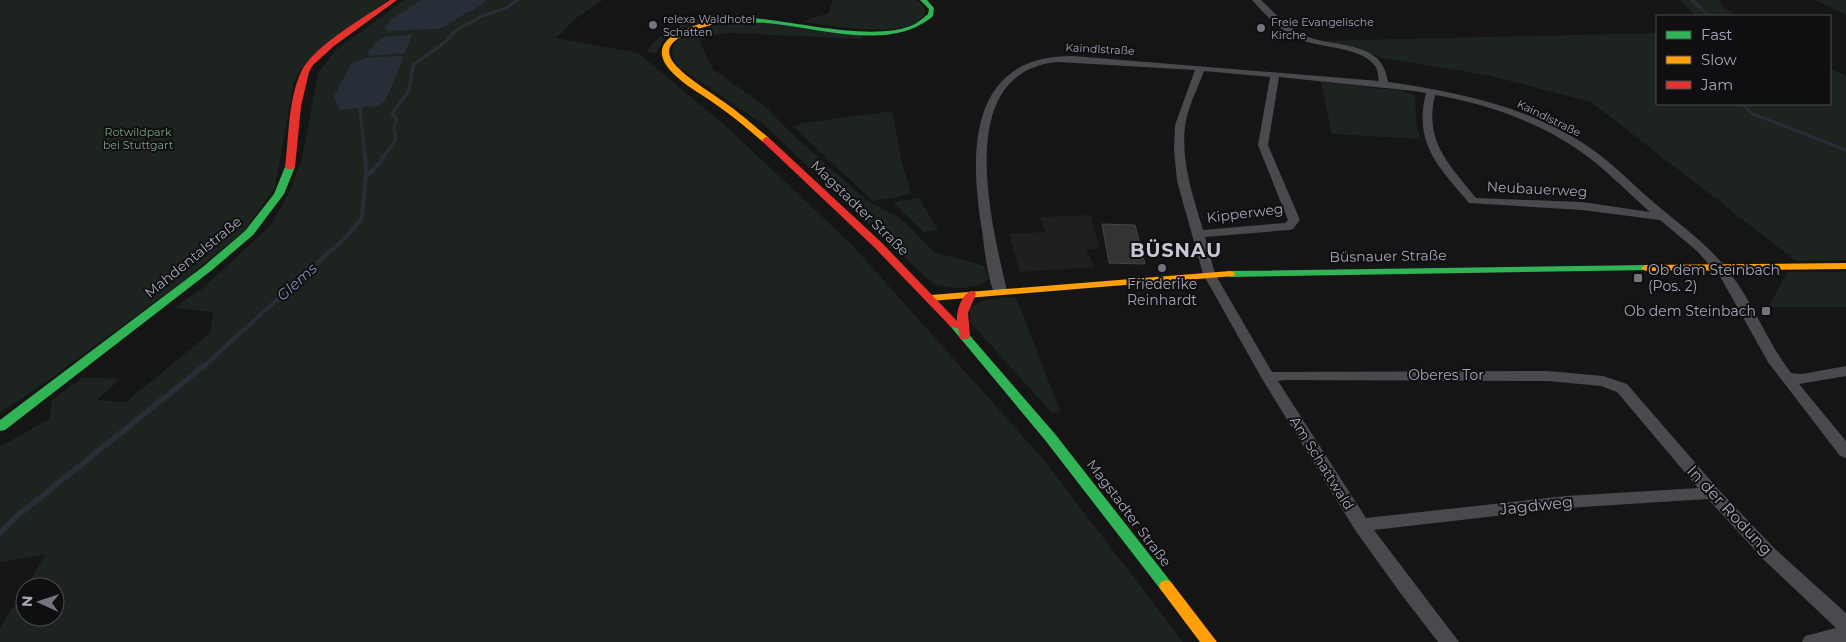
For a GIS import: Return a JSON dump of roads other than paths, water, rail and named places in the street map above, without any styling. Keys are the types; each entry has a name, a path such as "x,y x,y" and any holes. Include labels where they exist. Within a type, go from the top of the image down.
{"main road":[{"name":"Mahdentalstraße","path":"0,427 208,268 249,233 279,194 288,171 301,86 306,70 327,48 394,0"},
{"name":"Magstadter Straße","path":"923,0 932,9 932,15 922,24 904,30 882,33 858,32 772,20 727,20 701,25 681,33 669,42 665,52 666,60 674,70 766,140 931,298 994,369 1073,466 1208,642"},
{"name":"Büsnauer Straße","path":"931,298 1209,274 1846,266"},
{"path":"964,336 962,313 971,294"}],"street":[{"path":"1256,0 1299,36 1310,41 1369,56 1377,61 1382,68 1384,85"},
{"name":"Kaindlstraße","path":"1000,291 981,192 979,160 984,132 992,104 1012,75 1032,63 1061,59 1275,74 1384,85 1431,91 1493,106 1526,118 1555,132 1585,150 1720,268"},
{"name":"Am Schattwald","path":"1200,68 1180,125 1179,150 1183,181 1209,274 1268,377 1361,525 1449,642"},
{"name":"Kipperweg","path":"1197,234 1289,226 1294,220 1263,145 1275,74"},
{"name":"Neubauerweg","path":"1431,91 1426,106 1426,125 1432,148 1473,201 1582,206 1664,218"},
{"path":"1720,268 1747,310 1764,344 1787,378 1846,452"},
{"path":"1787,378 1802,379 1846,371"},
{"name":"Oberes Tor","path":"1268,377 1284,375 1548,376 1602,381 1622,388"},
{"name":"In der Rodung","path":"1622,388 1712,493 1770,554 1846,625"},
{"name":"Jagdweg","path":"1361,525 1566,502 1712,493"},
{"path":"1812,642 1846,634"}],"waterway":[{"name":"Glems","path":"383,158 396,139 394,127 397,119 392,113 409,91 413,65 445,42 455,31 482,16 506,8 517,0"},
{"path":"1692,0 1708,15"},
{"path":"362,103 360,111 365,158"},
{"path":"1743,105 1753,114 1846,150"},
{"path":"365,156 365,178"},
{"name":"Glems","path":"365,178 380,163 383,156"},
{"name":"Glems","path":"204,366 346,237 362,218 365,178"},
{"name":"Glems","path":"0,533 16,517 205,365"}],"place":[{"name":"relexa Waldhotel Schatten","path":"653,25"},
{"name":"Freie Evangelische Kirche","path":"1261,28"},
{"name":"Friederike Reinhardt","path":"1162,268"},
{"name":"Ob dem Steinbach (Pos. 2)","path":"1638,278"},
{"name":"Ob dem Steinbach","path":"1766,311"}],"district":[{"name":"BÜSNAU","path":"1176,250"}],"park label":[{"name":"Rotwildpark bei Stuttgart","path":"138,138"}]}
